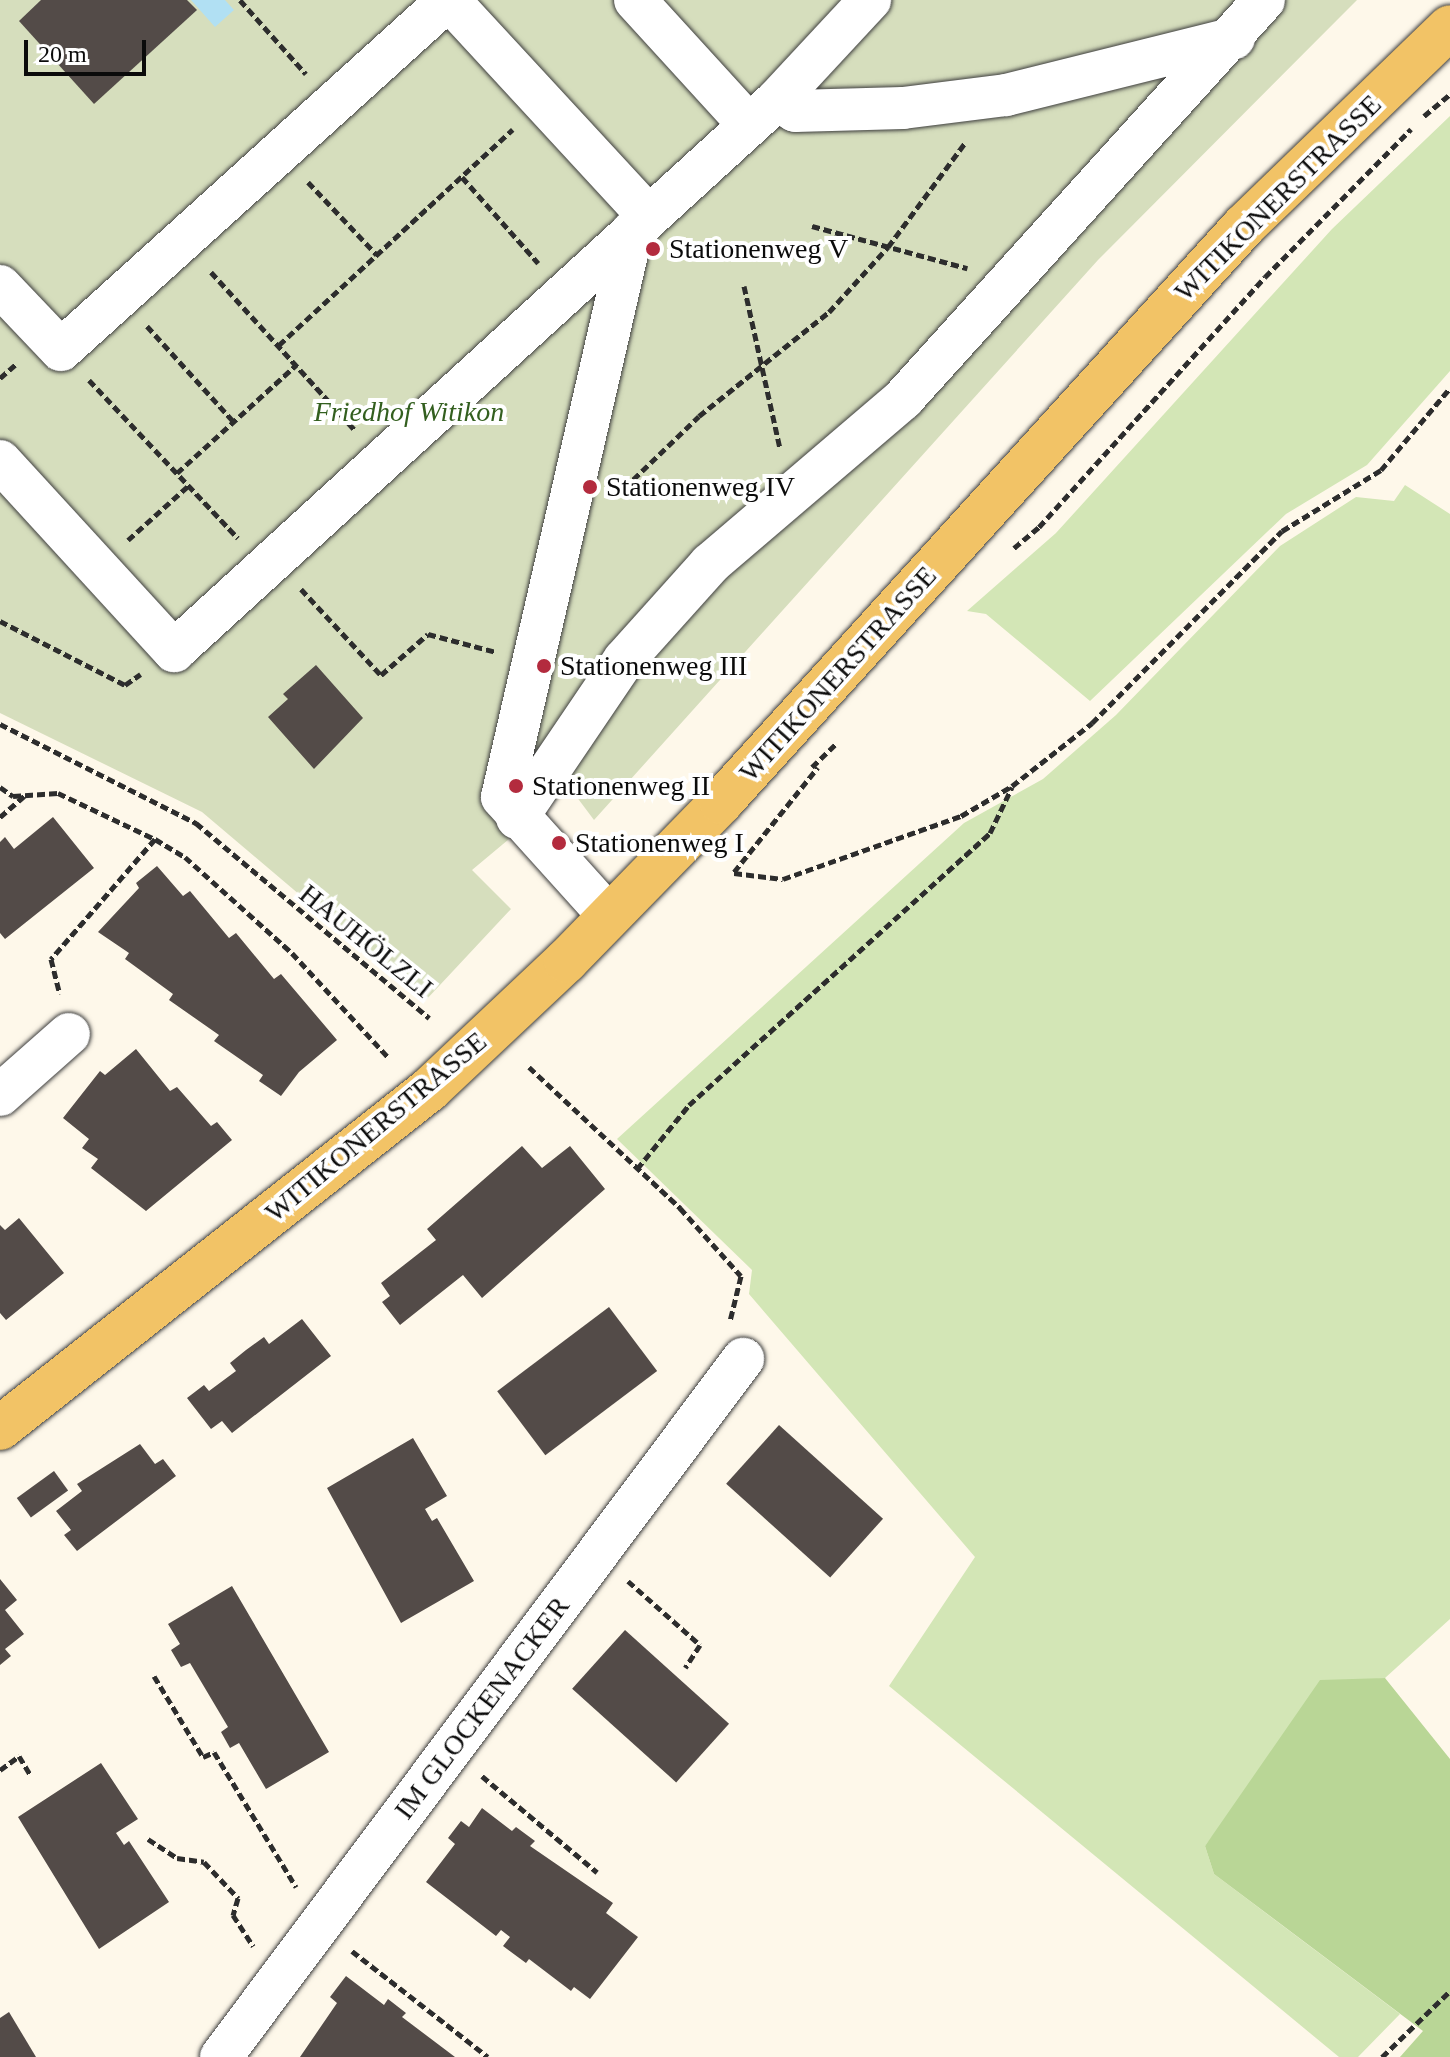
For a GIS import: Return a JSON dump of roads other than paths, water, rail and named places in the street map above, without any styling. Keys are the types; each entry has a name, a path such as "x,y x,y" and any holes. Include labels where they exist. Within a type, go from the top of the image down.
{"main road":[{"name":"WITIKONERSTRASSE","path":"0,1428 430,1089 609,916 731,791 1244,226 1450,27"}],"street":[{"path":"0,286 61,350 448,0 542,102 640,224"},
{"path":"635,0 763,112 903,108 1006,95 1234,38"},
{"path":"0,461 174,651 763,112 870,0"},
{"path":"517,818 624,660 710,564 789,493 903,399 1014,282 1118,159 1234,38 1264,0"},
{"path":"609,916 517,818 502,797 531,662 640,224"},
{"path":"0,1095 69,1034"},
{"name":"IM GLOCKENACKER","path":"221,2057 312,1914 451,1750 598,1553 736,1340"}],"water":[{"path":"191,0 225,0 234,10 215,27"}],"place":[{"name":"Stationenweg V","path":"653,249"},
{"name":"Stationenweg IV","path":"590,487"},
{"name":"Stationenweg III","path":"544,666"},
{"name":"Stationenweg II","path":"516,786"},
{"name":"Stationenweg I","path":"559,843"}],"park label":[{"name":"Friedhof Witikon","path":"409,412"}]}
